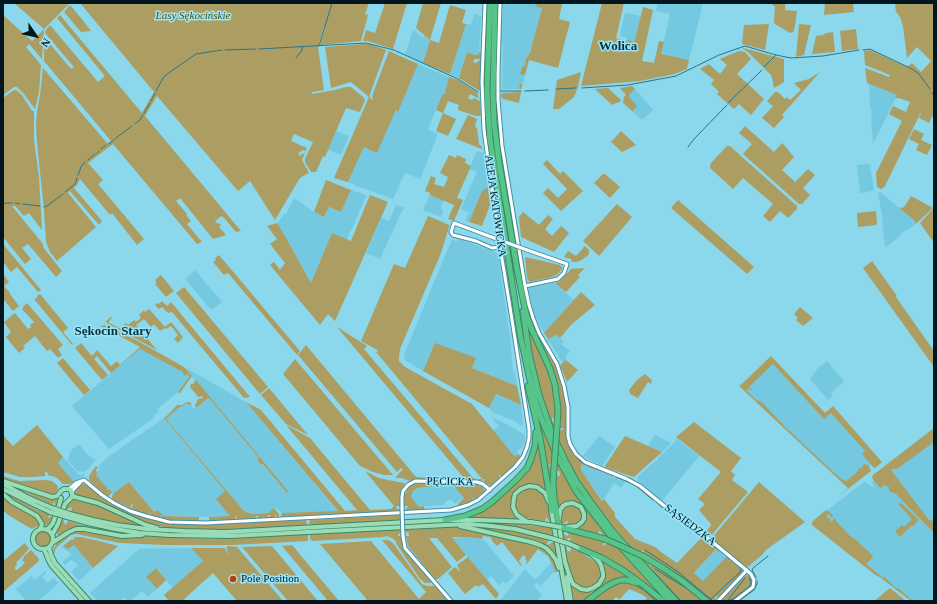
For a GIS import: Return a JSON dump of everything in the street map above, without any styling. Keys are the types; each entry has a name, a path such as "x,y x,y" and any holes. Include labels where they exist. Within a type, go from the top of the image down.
{"highway":[{"path":"490,3 487,80 489,130 522,354 540,438 552,511"},
{"path":"495,3 493,83 494,122 529,353 539,395 560,450 576,481 613,532 676,601"},
{"path":"517,269 528,320 534,336 548,362 554,379 558,403 553,478 554,497 559,527 568,528 605,540 643,556 681,580 707,601"},
{"path":"520,334 532,390 541,418 556,454 569,479 584,502 610,535 670,601"},
{"path":"446,523 478,511 486,506 524,472 534,452 536,441 533,409"},
{"path":"581,549 633,577 663,601"},
{"path":"587,601 607,586 621,580 635,582 651,591"}],"main road":[{"path":"3,481 50,497 56,496 64,488 69,489 75,497 98,503 146,525 169,530"},
{"path":"3,484 51,510"},
{"path":"531,522 520,517 515,511 514,507 514,498 516,494 521,488 529,486 540,489 546,496 552,511 567,601"},
{"path":"3,489 29,503 88,524 152,534 230,536 492,520 531,522 559,527"},
{"path":"46,530 53,523 61,498 60,493"},
{"path":"3,494 12,502 37,516 40,520 42,524 40,530 35,534 34,540 36,546 45,551 52,566 83,601"},
{"path":"72,494 71,498 65,504 58,524 52,535 51,555 55,563 89,601"},
{"path":"61,498 68,501"},
{"path":"568,528 577,526 584,519 583,509 580,505 575,503 568,503 561,508 559,527 572,601"},
{"path":"68,516 148,529 225,532 446,523 503,527 532,532 581,549 594,557 601,565 603,577 596,586 587,590 581,589 576,586 570,577 565,562"},
{"path":"446,523 540,545 548,550 556,560 564,582"},
{"path":"43,549 76,529 84,529 122,536 152,534"},
{"path":"40,530 46,530 52,535"}],"street":[{"name":"ALEJA KATOWICKA","path":"84,480 107,499 121,507 155,519 169,522 206,523 451,510 473,503 515,467 525,452 529,434 500,248 483,117 482,82 485,3"},
{"name":"ALEJA KATOWICKA","path":"500,3 498,73 500,121 524,286 529,305 539,333 557,364 564,386 568,407 569,438 573,450 578,457 585,462 632,481"},
{"path":"500,248 492,248 476,241 453,235 451,232 454,223 567,264 564,273 558,279 524,286"},
{"path":"69,489 76,483 84,480"},
{"path":"72,494 74,488 84,480"},
{"name":"PĘCICKA","path":"451,601 406,548 403,536 402,494 408,485 419,481 477,482 483,484 490,490"},
{"name":"SĄSIEDZKA","path":"632,481 673,514 697,530 746,570"},
{"path":"719,600 746,570 754,580 753,587 735,601"}],"shaded area":[{"path":"503,3 543,3 521,89 502,89 503,46 500,45"},
{"path":"658,3 703,3 689,60 661,54 670,14 656,11"},
{"path":"625,13 641,16 633,48 625,46 627,38 620,36"},
{"path":"474,14 481,16 479,54 475,55 467,52 459,78 450,74 466,24 471,25"},
{"path":"413,30 423,38 425,35 430,40 423,63 405,55"},
{"path":"418,64 449,77 444,95 442,95 428,129 438,134 420,179 405,173 393,199 352,183 351,184 348,182 364,147 377,152 396,110 398,111"},
{"path":"867,83 897,95 874,142 869,84"},
{"path":"635,89 653,110 642,120 633,112 629,97"},
{"path":"336,131 349,136 341,155 328,150"},
{"path":"477,151 484,153 486,168 488,169 488,172 485,173 488,187 482,191 469,222 465,221 469,213 461,209 477,172 469,169"},
{"path":"869,164 874,190 860,193 857,165"},
{"path":"351,190 366,196 347,240 332,234 311,284 277,224 285,213 286,214 294,198 324,217 329,207 341,212"},
{"path":"880,192 915,221 914,225 904,231 886,247 878,193"},
{"path":"430,195 444,200 441,207 443,212 441,217 423,210"},
{"path":"396,205 405,208 403,209 380,259 366,253 381,218 389,221"},
{"path":"452,239 455,241 461,240 498,253 510,337 513,371 515,372 517,386 472,368 475,358 430,354 423,371 406,361 404,356 405,352"},
{"path":"195,270 222,302 211,310 185,279"},
{"path":"555,283 574,300 544,333 534,314 528,289"},
{"path":"556,335 564,342 561,344 570,351 563,364 550,342 546,340"},
{"path":"140,349 184,372 186,376 187,374 189,375 189,377 177,393 157,409 159,412 154,415 154,418 109,449 72,406"},
{"path":"775,361 825,414 832,408 867,448 873,464 867,469 869,472 848,488 741,387"},
{"path":"827,361 844,381 831,393 833,396 828,400 810,379 817,369"},
{"path":"184,367 246,402 338,512 282,513 276,507 268,513 252,514 244,511 166,419 177,409 187,403 194,409 209,398 259,458 257,460 261,465 263,464 287,492 288,491"},
{"path":"495,394 521,405 523,425 492,412 489,408"},
{"path":"491,417 525,435 524,444 517,451 518,454 515,457 493,431 499,426"},
{"path":"164,418 225,491 231,516 163,516 154,512 129,482 114,494 90,479 100,469 98,466 108,457"},
{"path":"934,431 934,601 911,601 859,560 821,515 864,482 873,487 874,486 871,482 874,480 873,475"},
{"path":"655,435 671,443 662,452 648,446"},
{"path":"599,436 615,447 602,466 583,456"},
{"path":"677,439 699,456 662,501 637,480 638,476 658,460 658,458"},
{"path":"80,445 87,454 96,460 84,472 77,471 68,460 72,449"},
{"path":"63,457 80,476 85,474 74,482 58,463"},
{"path":"581,464 625,482 621,488 614,483 603,501 581,470"},
{"path":"454,486 464,497 455,504 450,499 441,506 419,507 411,497 413,491 418,488"},
{"path":"467,537 484,540 514,576 506,584 503,581 499,585 491,576 487,580 452,538"},
{"path":"74,545 93,568 79,581 71,572 78,565 71,560 65,565 62,562 72,554 61,547 63,546 70,548"},
{"path":"140,548 191,548 203,561 173,588 156,568 147,577 157,589 148,597 142,591 130,601 124,597 120,601 98,601 90,593"},
{"path":"716,549 726,557 704,582 694,574"},
{"path":"552,562 555,571 540,586 537,583 534,586 542,595 538,601 500,601 525,569 535,580"},
{"path":"45,571 46,573 42,577 47,583 54,578 59,583 38,601 26,601 16,589 31,576 34,580"}],"green space":[{"path":"14,3 70,3 44,29"},
{"name":"Lasy Sękocińskie","path":"80,3 369,3 365,14 368,15 361,41 320,45 324,27 318,47 324,90 312,92 312,94 351,87 365,100 360,112 346,108 325,157 323,156 316,172 311,172 305,162 313,142 294,134 291,141 307,148 305,151 303,150 298,153 300,156 305,153 302,160 309,173 301,177 298,181 275,220 250,181 238,191 157,96 145,116 241,231 236,232 221,216 215,221 221,225 219,227 226,235 213,239 180,198 176,201 191,221 187,224 202,242 197,244 113,144 88,163 103,180 98,184 144,239 137,245 112,213 110,215 80,179 74,188 102,221 99,225 70,191 68,193 96,227 57,261 50,252 46,242 37,143 37,111 43,68 107,143 111,141 44,61 44,37 71,69 74,67 45,33 46,30 50,25 98,82 105,76 57,18 60,15 142,113 154,92"},
{"path":"385,3 407,3 393,49 368,41 363,41 366,30 375,33"},
{"path":"423,3 441,3 430,40 416,28"},
{"path":"522,3 536,6 538,3 564,3 562,4 559,19 570,22 558,68 529,60 525,75 520,74 523,66 525,66 526,58 530,53 542,8"},
{"path":"602,3 624,3 616,38 627,41 625,46 628,40 634,42 633,48 643,7 653,10 642,61 654,63 659,41 664,42 661,54 689,60 687,69 675,74 640,81 581,86"},
{"path":"773,3 785,3 785,10 797,11 793,32 790,33 775,24 775,6 772,5"},
{"path":"825,3 853,3 854,12 824,15"},
{"path":"895,3 934,3 934,113 929,123 919,118 922,110 885,186 881,189 877,187 876,173 902,121 889,114 893,106 906,112 910,102 895,98 897,95 867,83 865,68 889,77 890,75 865,65 864,51 870,50 905,66 912,63 921,72 931,61 917,47 907,58 903,26 900,17 896,12"},
{"path":"70,5 91,31 81,32 64,12"},
{"path":"450,5 466,10 462,23 466,24 450,74 423,63 430,40 439,43"},
{"path":"3,15 32,41 44,29 42,59 29,44 26,47 41,65 39,92 35,109 17,87 14,87 3,95"},
{"path":"769,24 765,50 742,44 744,25"},
{"path":"799,24 811,25 804,55 796,57"},
{"path":"856,29 858,49 842,51 840,31"},
{"path":"833,32 835,52 812,54 816,36"},
{"path":"370,44 386,50 370,94 372,100 372,96 389,51 418,64 398,112 396,110 377,153 364,147 348,182 334,178 369,97 351,82 331,88 325,47"},
{"path":"743,48 784,59 784,82 774,88 771,75"},
{"path":"739,51 745,52 751,59 737,74 764,99 751,115 739,104 734,109 717,94 719,92 711,84 714,80 700,69 709,64 720,74 727,65 720,59"},
{"path":"467,52 475,55 479,54 479,52 481,53 481,59 474,59 473,62 477,63 481,60 480,91 459,78"},
{"path":"581,72 574,97 559,109 553,109 557,80"},
{"path":"820,72 782,115 784,117 774,128 762,118 773,106 767,101 775,92 778,92 785,99 787,97 790,100 801,90 794,83 809,79"},
{"path":"449,77 458,80 478,93 478,97 480,99 470,94 468,98 472,100 474,98 480,101 481,116 476,116 458,110 459,105 448,101 443,113 436,110 442,95 444,95"},
{"path":"524,77 521,89 519,89 520,84 522,84"},
{"path":"632,86 635,89 629,97 637,106 633,112 623,103 626,95 620,88"},
{"path":"608,88 621,100 620,102 612,105 595,89"},
{"path":"14,90 22,95 32,111 34,111 34,140 39,177 42,230 29,213 24,216 15,206 12,206 43,244 43,247 62,271 56,277 28,244 22,248 31,259 25,264 3,237 3,98"},
{"path":"521,92 519,103 503,99 501,96 502,93"},
{"path":"443,113 456,119 448,136 436,131"},
{"path":"468,115 477,119 475,127 477,128 479,144 482,149 456,139"},
{"path":"745,126 774,152 782,143 788,149 794,157 782,170 795,182 808,169 815,175 803,188 810,195 802,204 799,204 743,154 752,144 739,133"},
{"path":"914,129 924,134 921,140 932,145 927,155 916,150 919,144 909,139"},
{"path":"621,131 636,145 622,152 611,142"},
{"path":"727,146 730,146 797,206 797,209 788,218 780,211 770,222 763,216 773,204 743,178 733,189 710,168 711,163"},
{"path":"449,155 456,158 457,155 466,159 465,163 471,166 457,198 463,200 454,221 448,219 454,205 430,195 430,193 425,191 431,176 436,178 434,184 444,187 448,177 440,173"},
{"path":"547,160 560,174 563,171 583,191 561,211 543,193 548,188 558,198 567,189 543,164"},
{"path":"603,174 605,174 620,187 610,198 594,183"},
{"path":"326,180 351,190 341,212 329,207 324,217 314,212"},
{"path":"488,187 490,205 482,226 469,222 482,191"},
{"path":"370,195 388,202 335,321 328,314 320,325 270,265 274,262 280,270 285,263 270,244 277,239 267,226 277,223 311,283 332,233 351,241"},
{"path":"911,196 933,208 915,224 915,221 898,207 904,207"},
{"path":"678,200 754,267 747,274 671,208"},
{"path":"617,204 632,217 599,256 583,241"},
{"path":"934,208 934,243 920,223"},
{"path":"876,211 876,225 858,227 857,213"},
{"path":"523,212 539,225 548,215 553,219 545,229 552,236 561,226 569,233 554,252 521,237 519,217"},
{"path":"428,216 449,225 449,227 441,253 400,349 399,361 405,367 472,404 515,457 518,454 521,456 512,468 502,477 500,475 500,478 491,486 484,483 484,479 482,481 477,480 482,479 376,352 379,351 361,341 394,264 405,268"},
{"path":"3,244 41,290 38,292 17,267 11,272 3,262"},
{"path":"585,246 589,250 589,254 580,261 572,262 571,259 564,257 568,251 576,256"},
{"path":"219,255 300,351 297,355 228,273 224,275 213,262"},
{"path":"525,257 560,265 562,269 557,275 530,282 527,277"},
{"path":"872,261 934,351 934,367 863,268"},
{"path":"585,268 578,275 580,277 566,292 555,283 559,282 571,269"},
{"path":"3,274 9,282 4,286 19,306 13,311 3,299"},
{"path":"161,275 174,291 166,297 155,284 157,283 155,280"},
{"path":"184,287 268,387 260,394 176,293"},
{"path":"581,292 595,305 572,324 560,338 556,335 548,339 544,333"},
{"path":"40,294 68,328 63,332 73,344 72,345 34,299"},
{"path":"162,301 167,306 171,302 250,397 244,398 172,312 168,313 162,307 159,309 155,305"},
{"path":"27,303 63,345 58,349 62,355 58,358 50,349 47,351 35,336 23,346 25,348 19,353 6,337 11,332 4,322 15,313 28,329 31,327 30,325 34,322 22,309"},
{"path":"800,307 813,318 803,326 796,320 798,318 794,314"},
{"path":"149,309 165,327 171,322 183,337 178,343 174,339 178,335 171,326 160,331 154,324 151,327 144,319 136,325 157,350 108,324 106,321 111,317 112,318 109,323 121,328 126,323 128,325 134,320 136,322 141,318 139,315 144,310 145,312"},
{"path":"530,310 555,364 562,383 566,403 569,444 571,449 577,457 585,463 613,475 613,477 581,464 581,470 602,501 604,499 615,513 615,517 635,539 655,547 677,563 701,538 695,532 697,531 703,536 703,539 705,538 708,540 707,543 711,542 720,550 719,552 716,549 694,573 703,581 727,556 730,558 729,561 733,560 733,564 736,562 742,568 742,573 719,598 716,596 716,601 711,601 681,576 643,553 644,550 639,552 630,547 598,509 582,486 558,442 559,432 564,428 560,428 561,407 559,389 551,363 532,324 528,311"},
{"path":"527,324 550,372 556,399 556,418 552,418 553,422 555,423 555,433 541,393"},
{"path":"104,325 136,340 184,367 192,376 180,393 178,392 189,375 187,374 186,376 183,372 140,349 111,373 97,356 94,359 108,375 102,380 75,348 81,343 92,356 97,350 111,366 117,361 120,365 140,347 103,327 100,327"},
{"path":"337,327 367,346 364,349 476,480 456,480 464,478"},
{"path":"435,343 476,358 472,368 517,386 521,405 496,394 489,408 423,371"},
{"path":"306,345 416,477 443,480 418,479 409,481 402,478 395,478 403,469 401,468 397,472 298,355"},
{"path":"771,356 825,413 833,406 882,462 875,468 873,467 862,454 865,451 831,413 824,419 773,364 749,387 752,390 746,390 756,400 762,402 787,429 841,479 846,481 857,472 860,467 861,469 864,464 868,465 871,471 840,495 848,488 739,386"},
{"path":"63,358 90,390 84,395 57,363"},
{"path":"295,359 393,475 384,475 373,472 360,466 283,374"},
{"path":"566,360 578,370 567,382 560,365"},
{"path":"645,374 652,380 651,384 648,382 638,398 630,394 629,390 637,380"},
{"path":"196,380 288,491 287,493 263,464 261,465 257,460 259,458 209,398 196,408 195,406 198,399 203,398 202,396 198,397 190,387"},
{"path":"269,388 308,435 286,424 261,395"},
{"path":"187,402 192,404 190,405 187,403 177,409 166,419 244,511 252,514 268,513 274,508 279,514 278,518 276,518 275,514 275,518 270,518 270,515 268,515 268,518 258,519 258,516 256,516 255,519 237,520 236,516 235,520 209,521 209,517 230,516 216,499 225,491 164,418 177,405 182,405"},
{"path":"246,402 261,410 345,511 357,510 286,425 310,438 370,510 391,509 394,506 365,471 379,478 404,483 405,484 400,494 400,506 396,506 400,512 287,517 286,514 286,517 283,518 281,516 282,513 338,511"},
{"path":"538,418 553,453 552,463 548,466 552,466 551,497"},
{"path":"694,422 741,458 731,471 735,475 732,480 748,492 710,537 704,533 711,525 699,510 705,504 698,499 721,472 676,437"},
{"path":"37,425 63,457 58,463 74,482 63,484 57,478 49,476 47,472 44,473 46,476 20,477 3,472 3,437 4,436 13,446"},
{"path":"934,428 934,442 897,469 891,470 929,520 934,521 934,533 896,494 889,491 889,487 883,485 881,489 872,477"},
{"path":"625,436 662,452 634,477 606,468 605,466"},
{"path":"538,441 546,492 539,486 533,484 523,485 518,488 513,493 511,504 518,519 467,517 483,511 533,459"},
{"path":"556,461 580,500 610,539 602,536 602,533 599,531 597,534 576,528 586,513 579,503 569,501 563,503 558,508 555,475 560,475 559,471 556,471"},
{"path":"96,466 98,468 96,470 96,477 98,477 108,490 112,492 109,496 106,496 89,480 89,476"},
{"path":"3,476 20,481 52,481 58,488 55,495 53,495 12,483 3,479"},
{"path":"129,482 154,512 158,510 163,516 199,517 199,521 175,521 161,519 161,516 160,518 150,516 151,513 149,515 131,509 132,504 130,508 112,499 114,493"},
{"path":"759,482 805,522 766,550 762,555 746,567 712,538"},
{"path":"82,484 85,484 119,507 167,523 207,524 306,520 307,525 232,529 180,529 164,527 148,524 76,496 74,492 75,490"},
{"path":"416,484 476,484 483,487 485,491 475,499 474,498 472,499 473,500 458,506 464,498 454,486 418,488 413,491 411,497 419,507 424,506 424,510 405,511 408,506 404,506 404,497 408,488"},
{"path":"10,485 56,498 59,503 56,507 54,502 52,505"},
{"path":"529,487 536,488 543,494 551,521 549,521 546,517 545,521 525,518 517,512 515,508 516,497 523,490"},
{"path":"3,491 37,510 50,514 48,518 54,516 49,526 44,525 42,519 37,514 14,501"},
{"path":"3,497 32,515 40,524 32,529 7,514 3,510"},
{"path":"75,498 97,505 146,527 116,523 72,512 72,507 64,510 67,504"},
{"path":"901,503 919,520 900,537 895,531 902,525 904,527 912,519 898,504"},
{"path":"570,504 578,505 582,512 582,518 575,524 567,525 567,521 561,524 561,513 563,508"},
{"path":"826,510 833,516 830,519 831,522 835,518 850,536 872,555 873,559 872,558 866,564 883,578 886,576 885,578 913,601 874,574 812,525 813,521","holes":["828,514 831,516 830,519 827,518"]},
{"path":"401,515 401,520 311,525 309,523 310,520"},
{"path":"61,518 63,519 65,525 68,521 101,530 130,534 76,527 58,537 56,530"},
{"path":"471,521 552,528 553,536 525,529 488,524 442,522"},
{"path":"450,527 464,528 535,545 549,553 558,572 554,572 555,570 548,556 538,549 526,565 526,557 523,555 519,561 522,565 521,566 502,542 497,546 490,537 483,536 482,539 452,537 466,555 457,562 437,538 429,538 452,567 438,579 435,579 408,546 406,536 409,535 408,532 405,532 405,530"},
{"path":"475,527 532,535 548,540 548,545 554,542 557,557 549,548"},
{"path":"401,529 402,532 398,536 401,536 404,548 432,582 425,583 420,579 395,540 387,536 312,541 310,539 311,534"},
{"path":"562,530 564,530 564,534 568,536 569,531 604,542 603,546 608,543 618,547 667,601 636,577 596,553 569,542 571,538 565,541"},
{"path":"43,531 50,536 51,539 46,546 43,547 36,542 35,539 40,532"},
{"path":"78,531 130,538 146,536 211,539 307,534 308,540 233,545 165,545 120,543 76,534 71,535 58,546 54,555 53,550 58,541 72,532"},
{"path":"74,537 81,537 118,546 93,568 74,545 68,549 63,546 72,539 73,540"},
{"path":"382,540 388,540 393,543 422,584 427,586 435,586 449,601 368,601 320,544 371,541 419,599 426,592"},
{"path":"25,543 29,549 16,563 17,565 15,569 17,570 25,563 22,560 24,558 23,557 31,550 39,561 3,592 3,561"},
{"path":"292,545 339,601 328,601 282,546"},
{"path":"227,546 237,547 283,601 237,601 213,573 182,601 169,601 164,595 203,561 191,548 225,548 230,556 227,551"},
{"path":"272,546 318,601 288,601 242,547"},
{"path":"565,546 570,552 571,548 580,552 596,562 600,567 600,579 595,585 589,588 582,588 575,583 569,570"},
{"path":"639,556 649,562 650,566 652,564 673,576 705,601 680,601"},
{"path":"468,557 499,594 496,599 483,584 478,587 476,585 465,594 448,573 455,567 460,571 457,565"},
{"path":"601,561 631,579 625,578 584,601 574,601 571,584 575,588 583,591 593,590 600,585 605,575 604,566"},
{"path":"156,568 166,580 157,589 146,577"},
{"path":"745,576 750,576 752,580 749,589 733,601 722,600"},
{"path":"621,582 635,583 659,601 644,601 647,598 629,589 618,601 619,599 616,597 613,600 614,601 589,601 608,587"},
{"path":"890,588 906,601 874,601"}],"waterway":[{"path":"319,46 332,3"},
{"path":"259,49 366,43 394,50 458,79 478,92"},
{"path":"582,88 628,85 676,76 719,55 745,46 791,58 823,56 859,50"},
{"path":"296,58 302,50 302,47"},
{"path":"225,50 256,49"},
{"path":"863,50 870,49 912,69 919,74 930,89"},
{"path":"156,91 167,74 196,54 222,50"},
{"path":"764,67 776,55"},
{"path":"728,103 762,70"},
{"path":"556,89 576,88"},
{"path":"525,91 548,90"},
{"path":"501,91 521,91"},
{"path":"151,101 155,93"},
{"path":"144,113 150,103"},
{"path":"688,147 727,105"},
{"path":"135,124 143,115"},
{"path":"116,138 132,126"},
{"path":"109,144 115,139"},
{"path":"101,149 106,145"},
{"path":"88,160 95,154"},
{"path":"78,175 85,162"},
{"path":"65,192 74,185 77,178"},
{"path":"44,207 63,194"},
{"path":"3,204 12,203"},
{"path":"15,203 20,204"},
{"path":"23,204 40,206"},
{"path":"567,440 571,450 580,461 613,475"},
{"path":"616,477 635,485 653,500"},
{"path":"656,502 670,514 694,529"},
{"path":"696,531 702,536"},
{"path":"710,542 719,550"},
{"path":"645,550 677,571 713,601"},
{"path":"756,577 752,570 753,568 768,556"},
{"path":"711,599 740,572 741,569 735,563"},
{"path":"655,569 696,595"},
{"path":"654,572 681,601"},
{"path":"728,600 745,578"},
{"path":"728,601 750,586 751,582 749,578"},
{"path":"739,601 754,590 757,581"},
{"path":"635,585 644,590 656,601"},
{"path":"699,597 703,601"}],"place":[{"name":"Pole Position","path":"233,579"}],"district":[{"name":"Wolica","path":"618,47"},
{"name":"Sękocin Stary","path":"113,332"}]}
